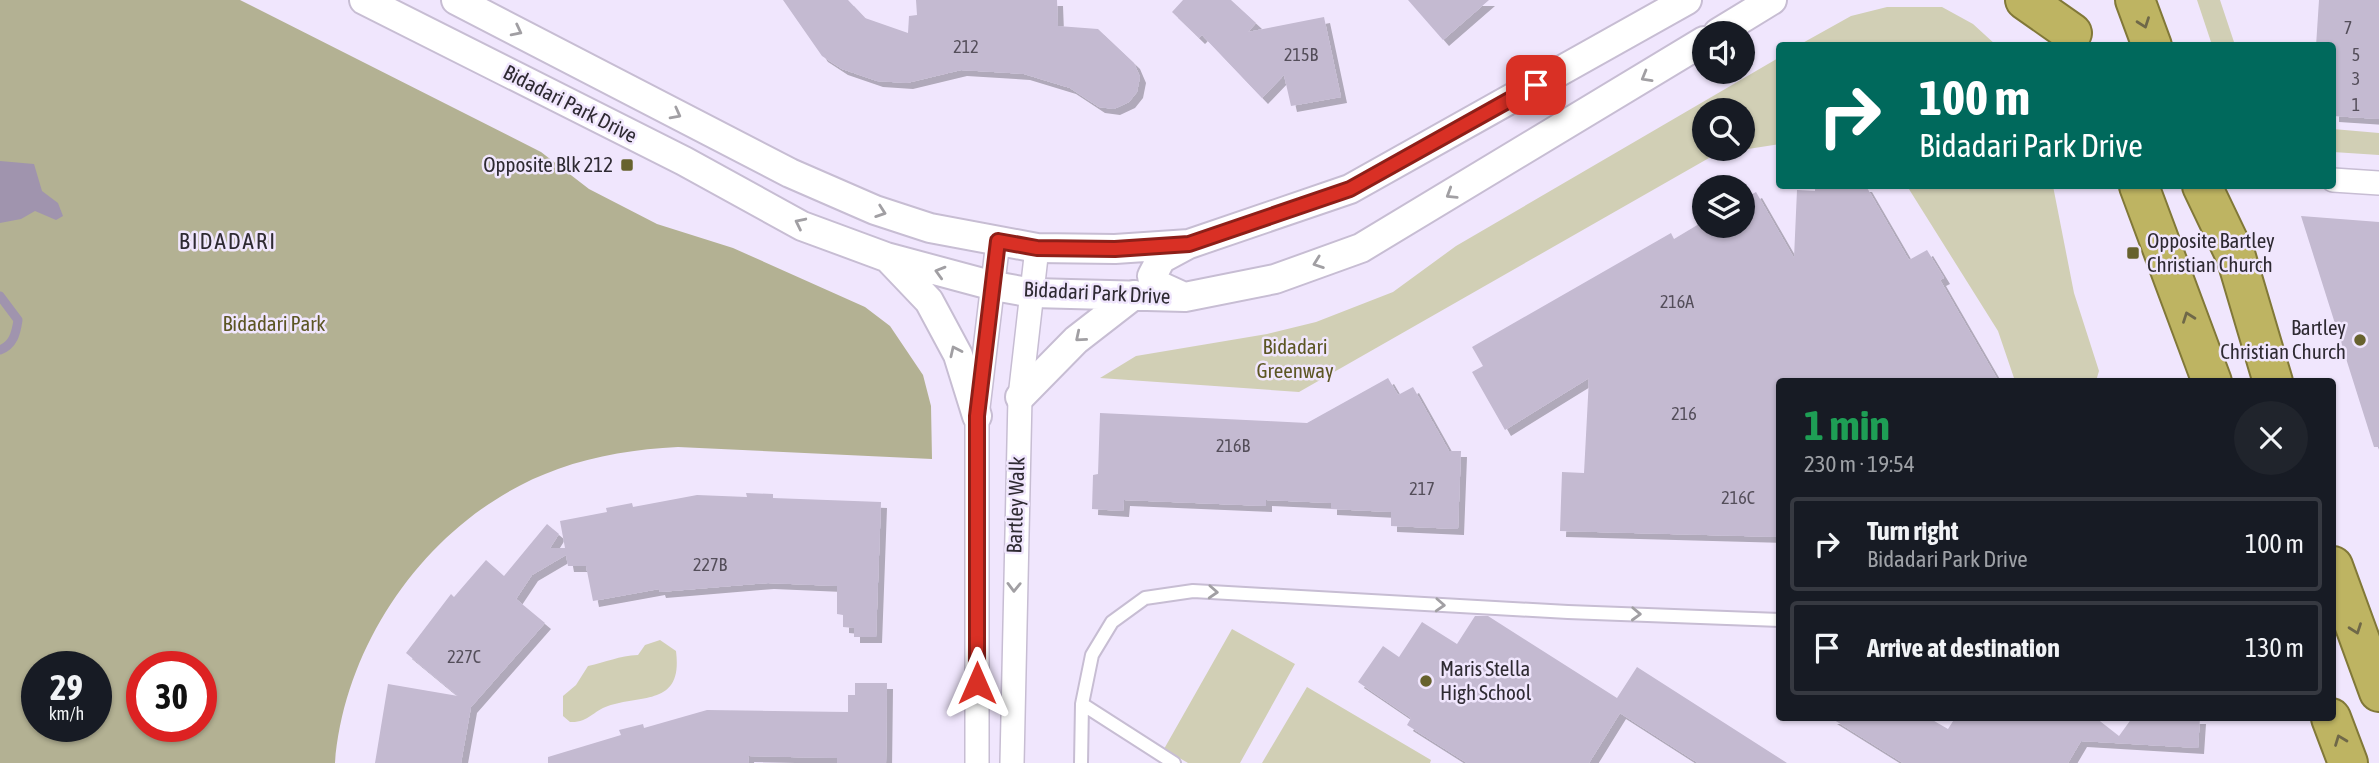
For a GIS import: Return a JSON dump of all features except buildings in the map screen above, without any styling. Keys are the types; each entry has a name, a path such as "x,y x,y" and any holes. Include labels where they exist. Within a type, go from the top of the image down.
{"highway":[{"path":"2025,0 2070,26"},
{"path":"2135,0 2151,42"},
{"path":"2140,189 2211,378"},
{"path":"2203,189 2236,257 2272,378"},
{"path":"2336,574 2379,692"},
{"path":"2332,721 2348,763"}],"street":[{"name":"Bidadari Park Drive","path":"363,0 684,161 802,226 886,257 994,286 1033,293 1185,297 1275,279 1361,248 1692,48"},
{"path":"400,0 440,37"},
{"name":"Bidadari Park Drive","path":"456,0 790,173 886,214 930,228 1037,248 1115,249 1189,244 1350,189 1687,0"},
{"path":"1738,21 1772,0"},
{"path":"2336,180 2379,183"},
{"name":"Bartley Walk","path":"976,763 977,416 998,241"},
{"path":"1185,297 1160,286 1152,276 1161,259 1189,244"},
{"name":"Bartley Walk","path":"1012,763 1020,397 1037,248"},
{"path":"886,257 929,301 958,355 977,416"},
{"path":"1020,397 1076,340 1134,295"}],"lane":[{"path":"1081,763 1082,704 1093,655 1112,622 1145,598 1193,590 1568,612 1776,620"},
{"path":"1082,704 1174,763"}],"green space":[{"name":"Bidadari Park","path":"0,0 240,0 541,152 589,189 657,224 733,248 865,307 890,326 923,375 931,406 932,459 678,447 632,451 602,456 558,469 514,489 473,515 436,547 404,584 378,626 357,670 342,716 335,763 0,763"},
{"path":"2197,0 2220,0 2234,42 2211,42"},
{"path":"1887,7 1942,7 1973,24 1993,42 1804,42 1851,16"},
{"name":"Bidadari Greenway","path":"1776,59 1776,145 1755,148 1755,98 1710,98 1734,84 1755,84 1755,72"},
{"name":"Bidadari Greenway","path":"1692,108 1692,161 1704,161 1299,392 1100,378 1136,356 1267,334 1316,322 1393,292 1456,246"},
{"path":"2336,129 2379,133 2379,155 2336,152"},
{"path":"1909,189 2054,189 2074,293 2099,371 2097,378 2014,378 1998,331"},
{"path":"1232,629 1295,664 1240,763 1188,763 1164,749"},
{"path":"660,640 676,651 677,669 667,689 658,695 608,706 581,721 570,722 563,716 563,696 576,685 588,666 638,655 645,645"},
{"path":"1307,687 1431,760 1430,763 1262,763"}],"shaded area":[{"path":"0,161 34,164 42,191 58,203 63,216 56,220 35,211 21,219 0,223"}],"waterway":[{"path":"0,296 18,320 13,338 0,350"}],"place":[{"name":"Opposite Blk 212","path":"627,165"},
{"name":"Opposite Bartley Christian Church","path":"2133,253"},
{"name":"Bartley Christian Church","path":"2360,340"},
{"name":"Maris Stella High School","path":"1426,681"}],"district":[{"name":"BIDADARI","path":"228,241"}],"route":[{"path":"977,683 977,416 998,241 1037,248 1115,249 1189,244 1350,189 1536,85"}]}
